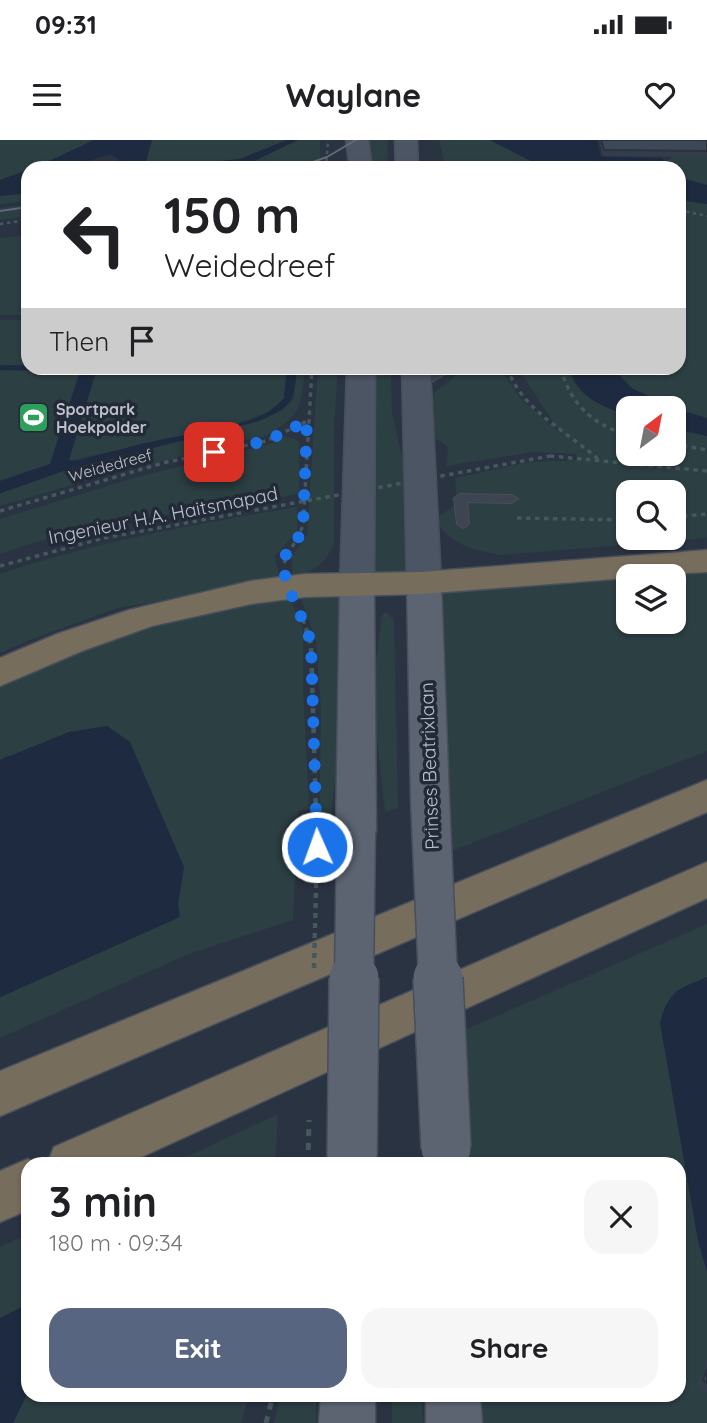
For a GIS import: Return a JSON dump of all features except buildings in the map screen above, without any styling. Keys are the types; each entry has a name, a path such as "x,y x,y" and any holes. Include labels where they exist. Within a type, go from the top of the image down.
{"highway":[{"path":"0,673 41,653 100,630 177,607 290,587 424,583 707,561"},
{"path":"0,1094 122,1040 707,795"},
{"path":"87,1157 707,879"},
{"path":"0,1197 21,1187"}],"main road":[{"path":"357,140 360,161"},
{"path":"406,140 407,161"},
{"path":"352,1157 336,839 358,586 361,375"},
{"name":"Prinses Beatrixlaan","path":"416,377 430,799 446,1156"},
{"path":"347,1423 348,1402"},
{"path":"453,1402 454,1423"}],"lane":[{"path":"463,524 460,498 512,499"}],"path":[{"path":"326,161 328,140"},
{"path":"686,212 707,216"},
{"path":"0,224 21,221"},
{"path":"311,375 302,533 288,549 284,565 290,587 307,625 311,644 336,839"},
{"path":"510,375 519,392 538,412 598,460"},
{"path":"562,375 564,386 583,413 616,429"},
{"name":"Weidedreef","path":"0,511 163,463 266,441 307,421"},
{"path":"686,446 707,450"},
{"name":"Ingenieur H.A. Haitsmapad","path":"0,566 104,538 550,456 707,471"},
{"path":"461,510 485,517 616,520"},
{"path":"686,516 707,514"},
{"path":"266,1423 271,1402"}],"green space":[{"path":"0,140 94,140 54,161 21,161 21,173 0,180"},
{"path":"152,140 287,140 240,159 146,161"},
{"path":"298,140 320,140 320,161 254,161"},
{"path":"365,140 388,140 387,161 366,161"},
{"path":"439,140 490,140 531,161 444,161"},
{"path":"674,155 707,155 707,185 686,179 686,161 668,160"},
{"path":"21,194 21,204 0,204 0,196"},
{"path":"686,201 707,204 707,538 686,540 686,480 616,480 616,546 501,555 463,545 448,535 435,519 457,504 455,478 529,462 579,460 575,454 533,452 446,466 448,447 429,434 431,395 457,375 504,375 521,399 560,433 523,375 686,375"},
{"path":"21,205 21,217 0,220 0,208"},
{"path":"21,236 21,315 0,315 0,238"},
{"path":"0,320 21,320 21,365 0,365"},
{"name":"Sportpark Hoekpolder","path":"0,370 21,370 21,375 79,375 50,464 0,481"},
{"path":"95,375 286,375 284,398 267,413 222,428 68,461"},
{"path":"296,375 304,375 300,402 293,416 265,436 117,472 0,506 0,494 66,470 259,421 281,411 294,399"},
{"path":"318,375 338,375 334,426 334,544 318,566 293,577 291,556 307,535"},
{"path":"374,375 391,375 392,413 405,468 408,580 373,582"},
{"path":"286,436 299,441 299,494 111,525 36,542 0,554 0,519 137,477 269,444"},
{"path":"297,507 297,532 275,556 280,582 118,608 0,653 0,574 110,543"},
{"path":"707,567 707,751 452,851 441,589 616,575 616,634 686,634 686,569"},
{"path":"343,591 341,730 328,841 319,843 321,710 316,641 299,593"},
{"path":"288,595 303,628 309,809 298,812 293,920 189,954 0,1038 0,997 179,917 178,904 184,867 8,755 0,760 0,684 85,645 204,610"},
{"path":"386,612 394,620 398,808 385,812 372,691 382,615"},
{"path":"707,924 707,977 674,992 698,1241 707,1271 707,1423 477,1423 476,1402 686,1402 686,1157 466,1157 460,1032"},
{"path":"278,1114 275,1157 186,1157"},
{"path":"21,1237 21,1308 0,1318 0,1247"},
{"path":"23,1402 247,1402 241,1423 13,1423"},
{"path":"279,1402 316,1402 316,1423 274,1423"},
{"path":"392,1402 422,1402 423,1423 392,1423"}],"water":[{"path":"94,140 152,140 146,161 117,161 119,159 112,155 89,161 49,161"},
{"path":"287,140 298,140 254,161 221,161 240,159"},
{"path":"490,140 609,140 597,141 601,157 661,158 665,161 531,161"},
{"path":"21,172 21,194 0,196 0,180"},
{"path":"686,179 707,185 707,204 686,201"},
{"path":"0,365 21,366 21,371 0,370"},
{"path":"79,375 95,375 69,460 76,461 149,442 226,427 260,416 284,398 286,375 296,375 289,402 259,421 66,470 0,493 0,481 50,464"},
{"path":"572,375 619,375 632,388 648,396 616,396 616,411 591,399 578,387"},
{"path":"686,412 707,418 707,436 686,432"},
{"path":"107,726 130,742 184,867 178,904 180,917 0,997 0,760 69,732"},
{"path":"707,977 707,1271 698,1241 686,1172 686,1157 683,1157 660,1023 671,998 689,985"},
{"path":"21,1308 21,1402 23,1402 13,1423 0,1423 0,1318"}],"tram line":[{"path":"316,161 356,140"},
{"path":"0,211 21,208"}],"place":[{"name":"Sportpark Hoekpolder","path":"33,418"}],"route":[{"path":"214,452 266,441 307,421 302,533 288,549 284,565 285,576 307,625 311,644 317,847"}]}
